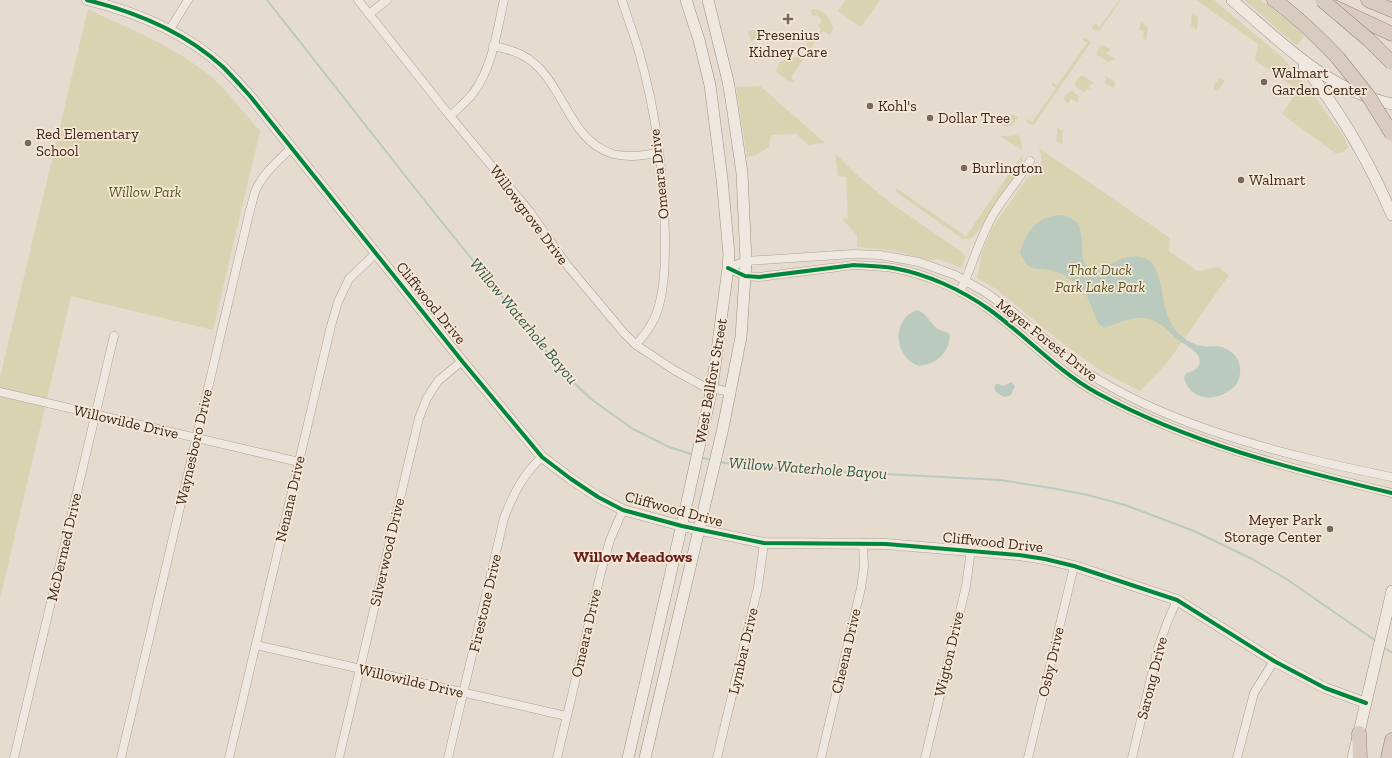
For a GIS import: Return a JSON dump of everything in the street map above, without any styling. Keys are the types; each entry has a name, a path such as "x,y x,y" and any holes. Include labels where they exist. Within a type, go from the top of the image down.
{"highway":[{"path":"1274,0 1288,10 1315,34 1338,58 1369,97 1392,134"},
{"path":"1321,0 1392,34"},
{"path":"1321,0 1369,40 1392,63"},
{"path":"1368,0 1392,10"},
{"path":"1359,733 1360,758"},
{"path":"1388,758 1392,740"}],"main road":[{"name":"West Bellfort Street","path":"628,758 703,433 712,388 728,268 729,254 722,179 710,85 699,40 686,0"},
{"path":"698,0 707,0"},
{"name":"West Bellfort Street","path":"645,758 700,530 741,337 746,261 742,173 728,81 707,0"},
{"path":"1232,0 1296,55 1344,87 1375,100 1392,104"},
{"path":"1296,55 1317,82 1344,122 1375,175 1392,215"},
{"path":"710,85 728,81"},
{"path":"1353,758 1392,591"},
{"path":"650,664 667,668"}],"street":[{"name":"Cliffwood Drive","path":"87,0 130,13 170,29 198,47 223,67 250,96 462,361 542,457 598,497 623,510 682,526 764,543 863,543 971,550 1045,559 1074,566 1177,600 1274,661 1325,688 1366,703"},
{"path":"170,29 188,0"},
{"name":"Willowgrove Drive","path":"358,0 450,116 530,212 567,265 624,333 636,345 674,370 704,386 730,392"},
{"path":"369,14 386,0"},
{"path":"450,116 470,96 482,80 494,46 504,0"},
{"name":"Omeara Drive","path":"622,0 643,69 651,106 659,153 665,210 664,282 658,310 647,332 636,345"},
{"path":"494,46 513,51 523,56 541,71 549,80 582,133 598,146 613,154 625,156 659,153"},
{"name":"Waynesboro Drive","path":"121,758 256,191 262,179 273,165 291,148"},
{"path":"960,292 986,228 994,214 1021,177 1030,161"},
{"name":"Nenana Drive","path":"229,758 331,326 338,302 349,279 376,253"},
{"path":"853,254 854,265"},
{"name":"Meyer Forest Drive","path":"728,268 746,261 853,254 880,255 919,262 936,267 966,280 998,300 1077,366 1151,406 1229,437 1277,451 1392,477"},
{"name":"Meyer Forest Drive","path":"728,268 745,276 759,276 854,265 892,268 905,271 948,286 960,292 990,310 1054,363 1096,393 1171,429 1272,463 1392,493"},
{"path":"1016,331 1024,321"},
{"name":"McDermed Drive","path":"14,758 114,336"},
{"name":"Silverwood Drive","path":"339,758 419,418 427,398 438,380 462,361"},
{"name":"Willowilde Drive","path":"0,392 299,462"},
{"path":"1145,417 1151,406"},
{"path":"1272,463 1277,451"},
{"name":"Firestone Drive","path":"448,758 504,518 514,494 533,465 542,457"},
{"name":"Omeara Drive","path":"557,758 601,572 610,540 623,510"},
{"name":"Lymbar Drive","path":"718,758 758,587 764,543"},
{"name":"Cheena Drive","path":"821,758 861,588 864,567 863,543"},
{"name":"Wigton Drive","path":"925,758 966,586 971,550"},
{"name":"Osby Drive","path":"1028,758 1074,566"},
{"name":"Sarong Drive","path":"1132,758 1158,648 1177,600"},
{"name":"Willowilde Drive","path":"256,645 566,716"},
{"path":"1237,758 1254,693 1274,661"}],"green space":[{"path":"846,0 880,0 861,27 838,11"},
{"path":"1119,0 1121,0 1100,30 1093,30 1092,27 1095,24 1100,27"},
{"path":"1196,0 1214,0 1282,57 1321,105 1344,137 1348,147 1341,153 1335,153 1282,114 1298,90 1255,60 1258,44"},
{"path":"1244,0 1261,0 1291,23 1304,36 1297,46"},
{"name":"Willow Park","path":"88,9 153,40 196,65 219,84 260,131 213,330 71,296 0,599 0,377"},
{"path":"817,9 827,15 833,29 830,35 823,31 809,51 806,41 817,37 816,35 821,30 818,25 822,21 817,14 813,17 810,11"},
{"path":"1192,12 1198,17 1197,30 1191,26"},
{"path":"1141,22 1148,28 1146,41 1143,38 1144,31 1139,29"},
{"path":"760,28 763,37 751,41 748,31"},
{"path":"1085,38 1091,42 1034,125 1031,125 1025,120 1027,119 1032,122 1056,88 1051,85 1053,82 1057,85 1087,43 1082,39"},
{"path":"1103,45 1111,50 1106,53 1115,59 1108,62 1097,55 1098,49"},
{"path":"807,54 792,76 792,79 795,82 789,82 776,72 779,62"},
{"path":"1080,76 1084,76 1094,83 1088,86 1091,88 1083,92 1074,85"},
{"path":"1106,76 1115,82 1114,89 1105,83"},
{"path":"1219,77 1225,81 1218,91 1214,89 1215,81 1218,83"},
{"path":"760,86 825,143 808,145 796,134 771,135 769,147 756,155 747,157 736,87"},
{"path":"1072,91 1079,96 1078,103 1070,98 1069,104 1065,101 1064,98 1069,92"},
{"path":"1012,114 1018,117 1013,125 1006,127 999,123 1000,120 1005,124"},
{"path":"1058,128 1063,131 1062,145 1056,141"},
{"path":"999,135 1019,136 1022,150"},
{"name":"That Duck Park Lake Park","path":"1039,148 1170,238 1169,251 1197,271 1218,267 1229,275 1167,363 1140,391 1101,371 1065,345 996,289 977,278 982,252 992,228 1028,177 1037,174 1042,160"},
{"path":"835,153 856,174 889,202 962,252 965,257 962,268 938,259 930,260 890,250 857,247 857,235 842,219 848,218 846,177 838,176"},
{"path":"1022,155 1022,162 1017,176 982,227 970,239 963,239 896,192 896,188 966,236"}],"shaded area":[{"path":"1059,215 1071,218 1078,224 1081,231 1085,264 1091,268 1099,269 1128,257 1143,258 1151,262 1157,273 1166,311 1174,328 1180,335 1192,343 1204,346 1222,347 1231,352 1237,359 1240,368 1239,379 1235,386 1227,392 1214,397 1202,397 1196,394 1187,385 1184,378 1186,373 1198,367 1200,361 1199,357 1163,326 1151,319 1136,318 1104,328 1098,323 1087,296 1076,283 1062,274 1050,270 1032,268 1026,264 1020,253 1025,238 1029,232 1044,219"},
{"path":"918,310 924,314 937,329 949,333 950,336 947,347 941,357 931,363 919,366 910,361 904,355 900,346 899,338 903,321 909,314"},
{"path":"1011,382 1015,386 1011,395 1004,397 996,392 994,388 996,384 1003,386"}],"waterway":[{"name":"Willow Waterhole Bayou","path":"267,0 429,206 563,372 591,399 633,429 669,447 694,455"},
{"name":"Willow Waterhole Bayou","path":"700,457 711,460"},
{"name":"Willow Waterhole Bayou","path":"719,462 750,467 1000,480 1088,495 1125,505 1194,531 1252,559 1285,578 1376,641"},
{"name":"Willow Waterhole Bayou","path":"1382,646 1392,653"}],"cycle path":[{"path":"87,0 142,17 159,25 193,43 223,67 250,96 462,361 542,457 598,497 623,510 682,526 764,543 886,544 1019,555 1074,566 1177,600 1274,661 1325,688 1366,703"},
{"path":"728,268 745,276 759,277 854,265 893,268 919,274 968,296 990,310 1055,364 1082,384 1132,411 1241,453 1392,493"}],"place":[{"name":"Fresenius Kidney Care","path":"788,19"},
{"name":"Walmart Garden Center","path":"1264,82"},
{"name":"Kohl's","path":"870,106"},
{"name":"Dollar Tree","path":"930,118"},
{"name":"Red Elementary School","path":"28,143"},
{"name":"Burlington","path":"964,168"},
{"name":"Walmart","path":"1241,180"},
{"name":"Meyer Park Storage Center","path":"1330,529"}],"district":[{"name":"Willow Meadows","path":"633,556"}]}
